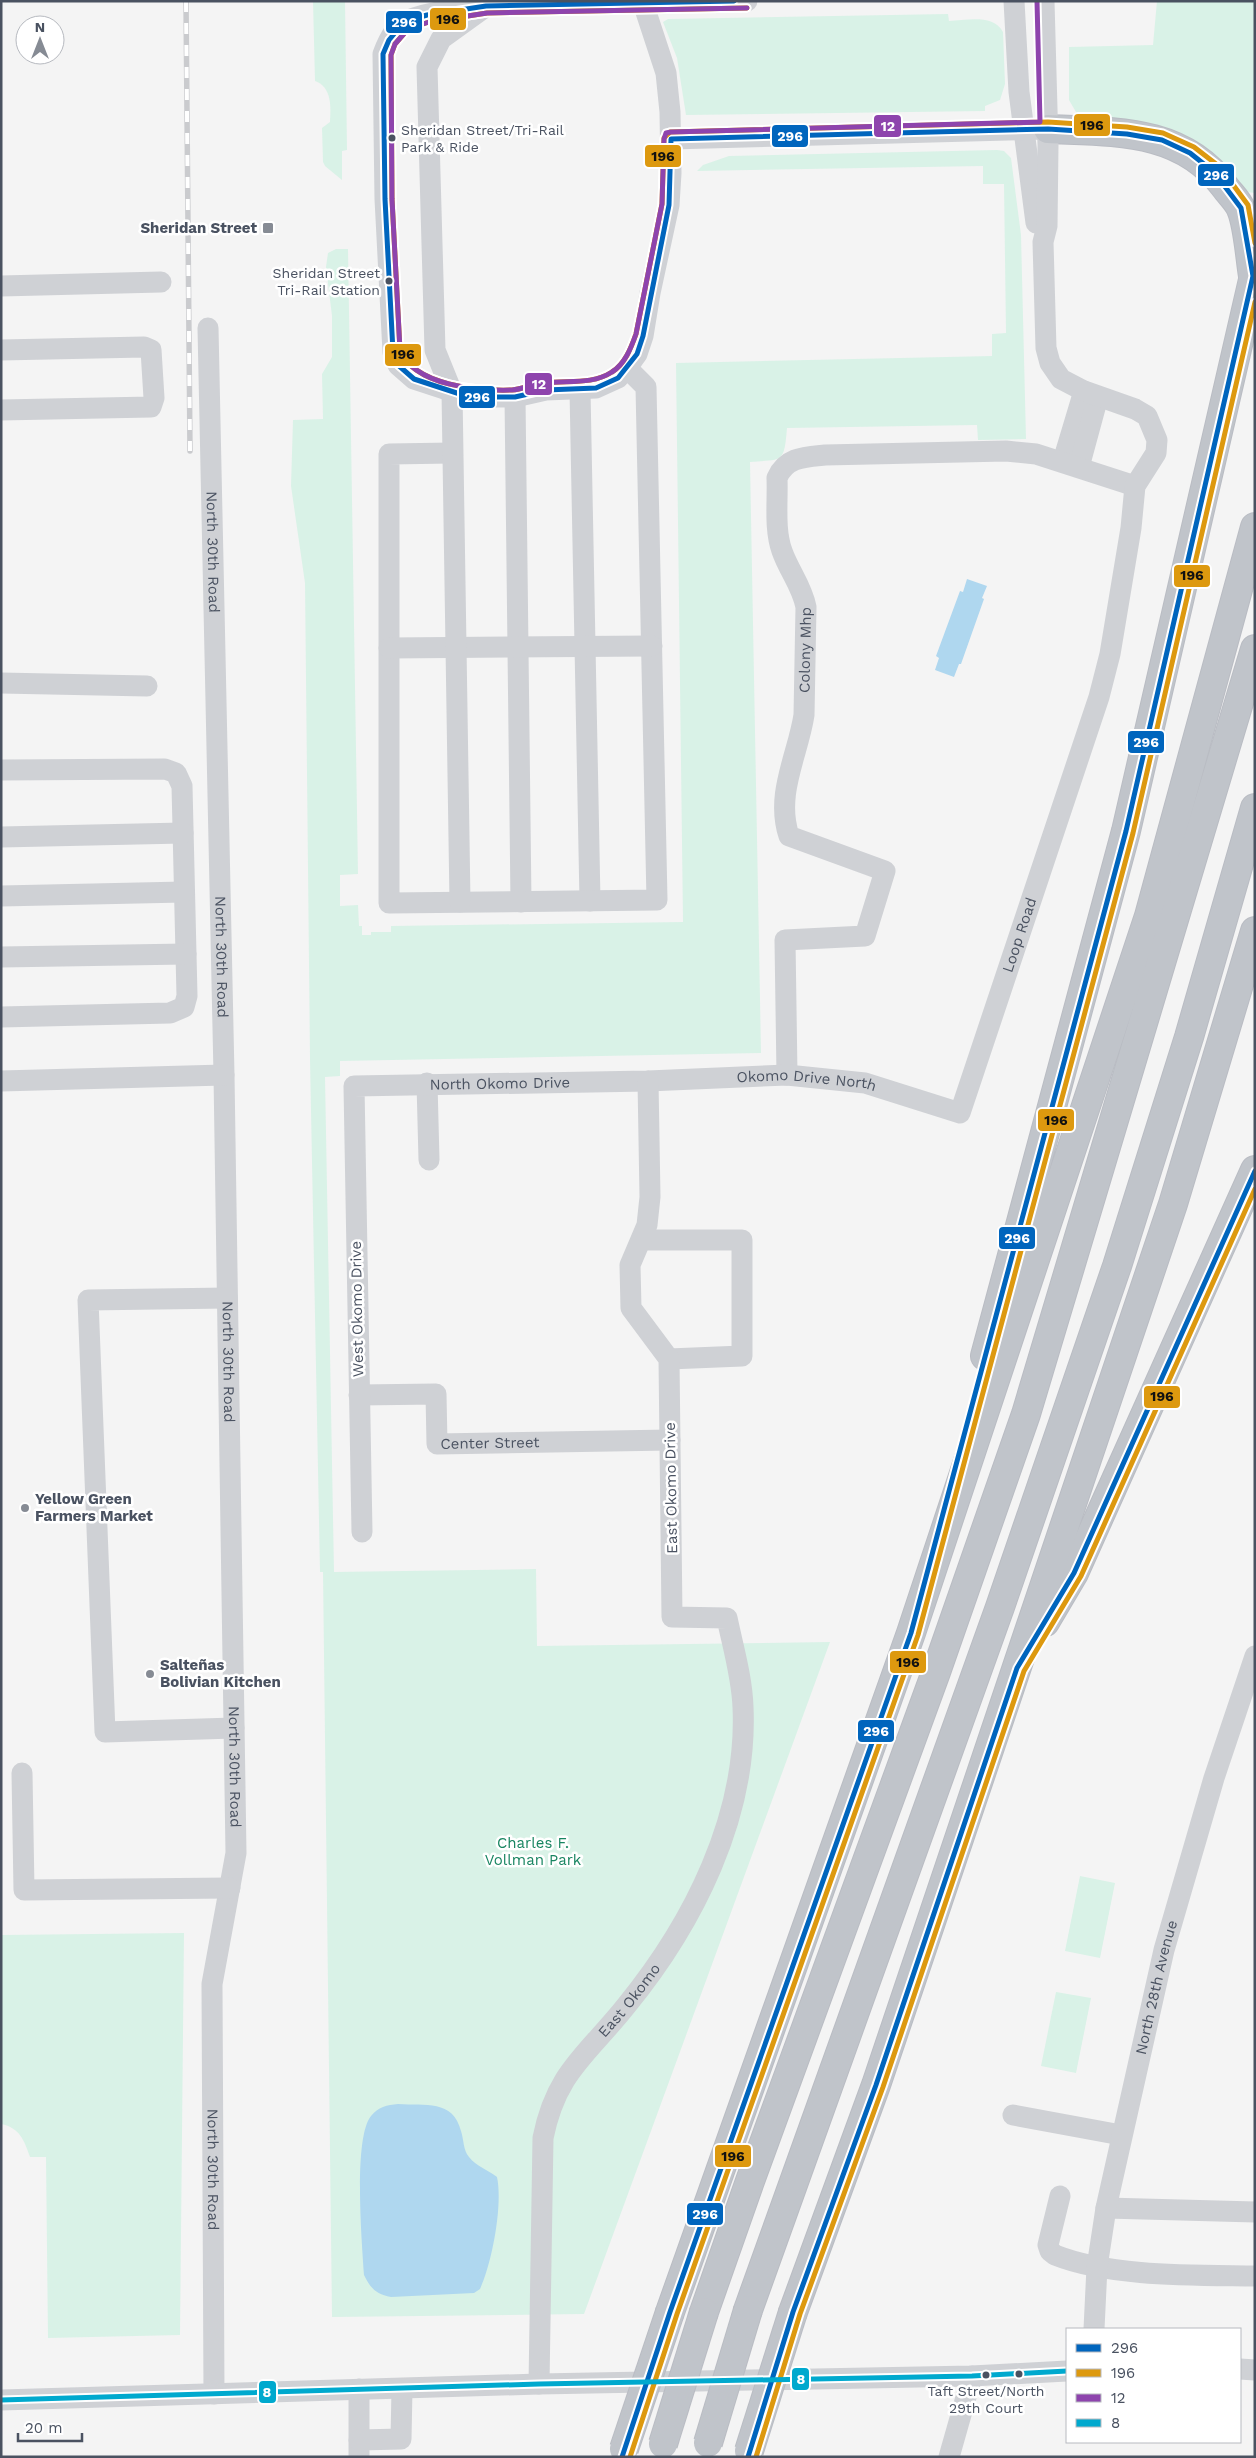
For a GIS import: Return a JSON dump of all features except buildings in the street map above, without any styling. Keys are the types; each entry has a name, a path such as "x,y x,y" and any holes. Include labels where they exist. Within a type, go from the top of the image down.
{"highway":[{"path":"911,1633 1126,831 1254,273 1241,208 1214,172 1190,152 1162,140 1127,134 1036,130"},
{"path":"623,2453 670,2312 911,1633 1149,916 1255,527"},
{"path":"661,2450 704,2312 750,2181 936,1672 1026,1414 1255,649"},
{"path":"706,2450 748,2310 1000,1607 1117,1266 1189,1037 1255,808"},
{"path":"749,2454 793,2312 876,2085 1173,1204 1255,931"},
{"path":"1017,1668 1074,1574 1255,1170"}],"street":[{"path":"642,3 666,73 671,139 669,205 664,238 650,293 643,336 637,354 618,378 607,384 580,390 546,390 515,397 469,397 414,379 398,365 393,352 385,199 383,54 389,40 404,22 427,15 486,6 642,3 747,1"},
{"path":"1014,1 1036,130 1046,226 1043,242 1046,348 1050,363 1061,379 1091,394 1135,408 1147,416 1153,426 1157,440 1156,453 1135,486 1071,464 1091,394"},
{"path":"1036,130 1040,3"},
{"path":"460,902 452,392 435,350 427,67 441,39 486,6"},
{"path":"671,139 1036,130"},
{"path":"1,286 161,282"},
{"name":"North 30th Road","path":"208,328 224,1075 236,1853 212,1984 214,2394"},
{"path":"1,350 144,347 151,350 154,398 151,407 1,410"},
{"path":"452,453 389,454 389,903 657,900 646,387 627,368"},
{"path":"580,390 590,901"},
{"path":"515,397 521,902"},
{"name":"Colony Mhp","path":"787,1075 785,940 865,936 885,871 789,836 784,821 789,767 802,730 804,715 806,608 803,591 782,553 778,540 777,478 781,468 799,458 1006,451 1036,454 1071,464"},
{"name":"Loop Road","path":"960,1113 1080,757 1110,654 1131,528 1135,486"},
{"path":"389,648 652,646"},
{"path":"1,684 147,686"},
{"path":"1,770 164,769 176,774 182,786 187,996 184,1007 170,1013 1,1017"},
{"path":"1,837 183,833"},
{"path":"1,896 184,892"},
{"path":"1,957 186,954"},
{"path":"1,1081 224,1075"},
{"name":"Okomo Drive North","path":"648,1080 787,1075 865,1083 960,1113"},
{"path":"642,1240 742,1240 742,1356 669,1358 631,1308 630,1265 647,1225 650,1197 648,1080"},
{"name":"North Okomo Drive","path":"354,1086 427,1083 648,1080"},
{"path":"427,1083 429,1160"},
{"name":"West Okomo Drive","path":"354,1086 362,1532"},
{"path":"227,1298 88,1300 105,1732 234,1728"},
{"name":"East Okomo Drive","path":"669,1358 672,1617 727,1618"},
{"name":"Center Street","path":"359,1395 436,1394 437,1444 670,1440"},
{"name":"East Okomo","path":"539,2384 542,2138 548,2113 558,2088 573,2065 626,2006 684,1923 702,1890 716,1854 728,1820 740,1768 743,1723 743,1706 727,1618"},
{"name":"North 28th Avenue","path":"1094,2328 1098,2267 1106,2208 1164,1950 1245,1710 1255,1656"},
{"path":"22,1773 24,1890 230,1888"},
{"path":"1013,2115 1121,2135"},
{"path":"1060,2196 1048,2245 1050,2251 1063,2258 1098,2267 1190,2275 1255,2276"},
{"path":"1106,2208 1255,2212"},
{"path":"1241,2369 1255,2370"},
{"path":"1,2400 539,2384 972,2376 1066,2371"},
{"path":"949,2457 972,2376"},
{"path":"359,2389 359,2448 401,2439 402,2389"}],"green space":[{"path":"313,1 345,1 347,150 342,151 342,180 325,166 323,162 322,128 330,122 330,104 325,88 315,81"},
{"path":"1157,1 1255,1 1255,193 1247,192 1229,169 1211,152 1192,139 1150,125 1075,119 1076,112 1069,100 1069,47 1153,45"},
{"path":"948,14 949,21 987,20 999,26 1003,32 1005,84 1000,100 985,106 985,111 686,115 677,58 663,22 668,19"},
{"name":"Charles F. Vollman Park","path":"1004,151 1011,158 1021,235 1026,439 978,440 977,425 787,428 785,448 780,457 750,462 761,1053 340,1061 340,1076 325,1077 334,1572 536,1569 537,1646 830,1642 584,2314 332,2317 323,1572 320,1572 310,1059 305,583 291,486 293,420 323,419 322,374 332,357 332,316 326,267 328,253 336,249 348,249 358,874 340,875 340,906 358,905 359,926 362,926 362,935 371,935 371,932 391,932 391,926 683,922 676,363 992,356 992,334 1006,333 1004,184 983,184 983,166 697,171 703,165 729,156"},
{"path":"1080,1876 1115,1883 1100,1958 1065,1951"},
{"path":"184,1933 180,2335 48,2338 46,2157 30,2157 23,2140 17,2132 13,2128 1,2124 1,1935"},
{"path":"1056,1992 1091,1998 1076,2073 1041,2066"}],"water":[{"path":"967,579 987,586 961,664 959,664 954,677 935,670 939,658 936,656 960,591 963,592"},
{"path":"398,2104 437,2106 452,2114 457,2121 469,2157 497,2177 499,2203 492,2250 480,2289 474,2293 391,2297 374,2290 364,2275 360,2168 365,2128 371,2116 377,2110"}],"railway":[{"path":"186,1 190,451"}],"transit line":[{"name":"296","path":"622,2457 670,2312 911,1633 1126,831 1253,276 1241,208 1214,172 1190,153 1162,140 1127,134 1048,129 671,139 669,205 643,336 637,354 618,378 596,388 546,390 515,397 469,397 414,379 398,365 393,352 385,199 383,54 389,40 404,22 427,15 486,6 734,1"},
{"name":"12","path":"747,8 487,13 429,22 408,29 395,44 391,55 392,199 400,350 407,362 419,372 449,384 498,390 512,390 545,383 596,379 612,372 624,360 636,334 662,204 664,139 666,133 1040,122 1037,1"},
{"name":"196","path":"747,8 487,13 429,22 408,29 395,44 391,55 392,199 400,350 407,362 419,372 449,384 498,390 512,390 545,383 596,379 617,369 627,355 636,334 662,204 664,138 670,132 1048,122 1127,127 1163,133 1194,147 1220,167 1248,205 1255,243"},
{"name":"196","path":"630,2457 677,2314 918,1635 1133,833 1255,302"},
{"name":"296","path":"748,2457 793,2312 876,2085 1017,1668 1074,1573 1255,1171"},
{"name":"196","path":"756,2457 800,2314 883,2087 1024,1671 1081,1576 1255,1189"},
{"name":"8","path":"1,2400 539,2384 972,2376 1066,2371"}],"place":[{"name":"Sheridan Street/Tri-Rail Park & Ride","path":"392,138"},
{"name":"Sheridan Street","path":"268,228"},
{"name":"Sheridan Street Tri-Rail Station","path":"389,281"},
{"name":"Yellow Green Farmers Market","path":"25,1508"},
{"name":"Salteñas Bolivian Kitchen","path":"150,1674"},
{"name":"Taft Street/North 29th Court","path":"986,2375"}]}
